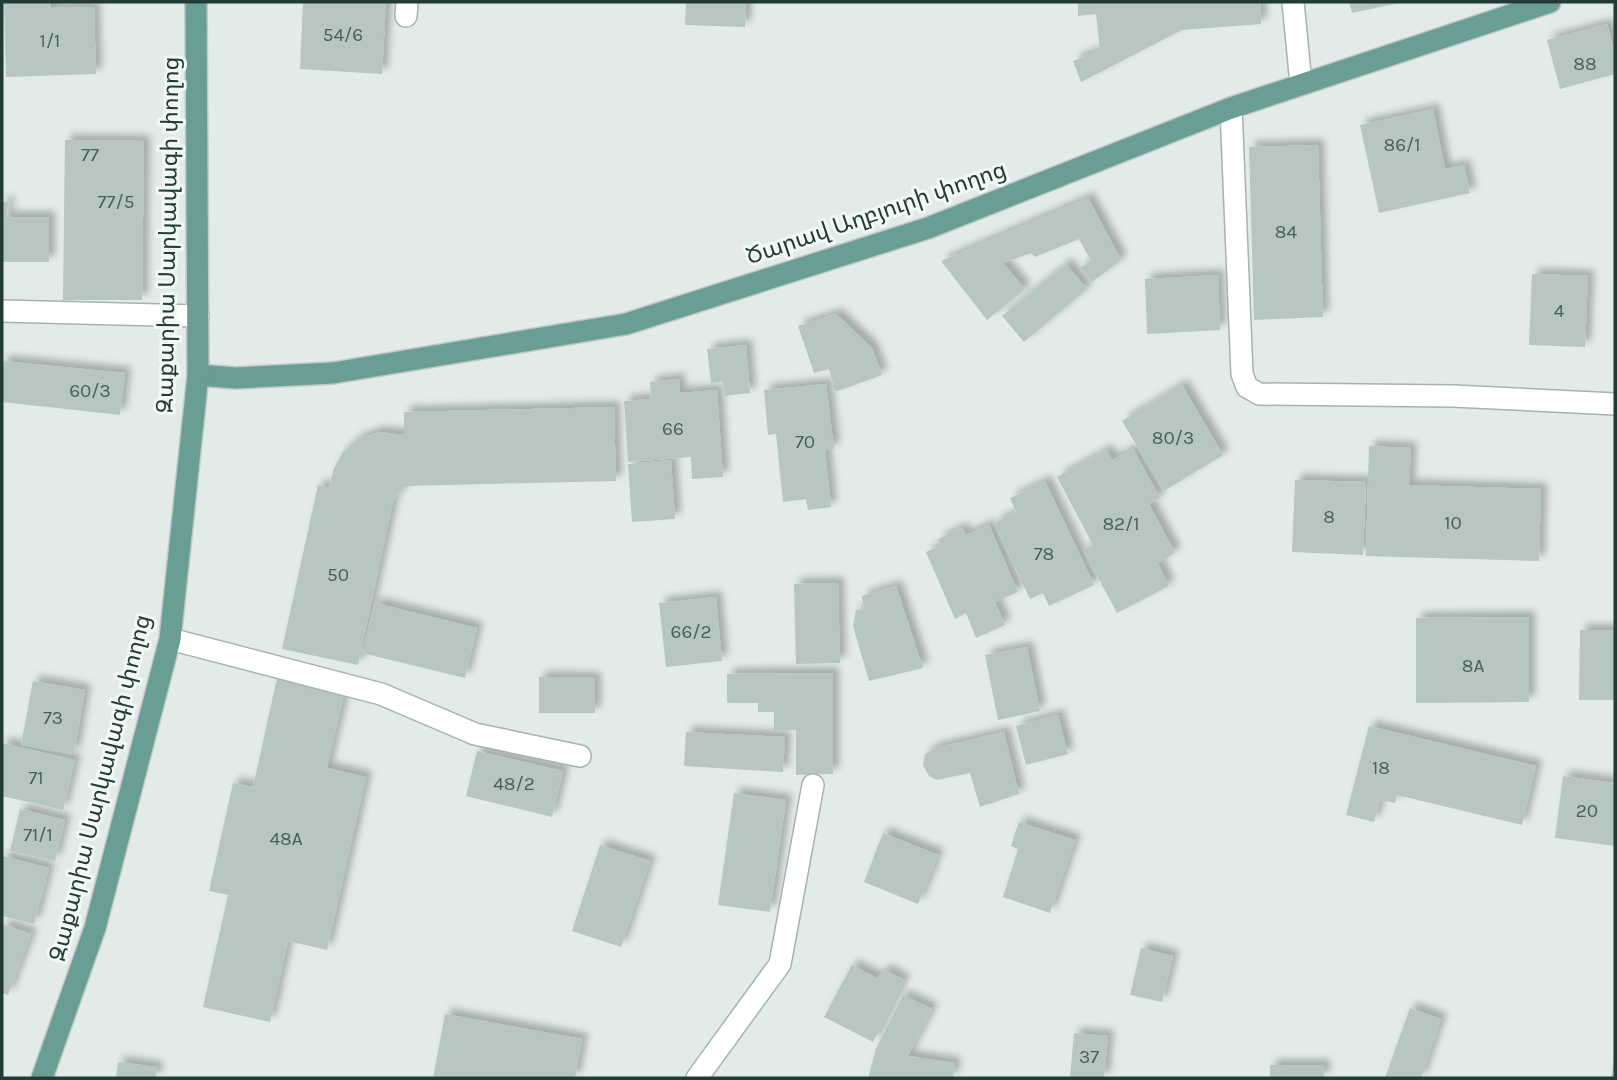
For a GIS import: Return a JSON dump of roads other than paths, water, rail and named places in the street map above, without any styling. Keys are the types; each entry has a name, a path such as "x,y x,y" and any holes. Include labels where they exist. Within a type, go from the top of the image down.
{"main road":[{"name":"Զաքարիա Սարկավագի փողոց","path":"42,1078 95,928 170,639 198,375 196,2"},
{"name":"Ծարավ Աղբյուրի փողոց","path":"198,375 236,378 333,373 626,324 928,228 1231,108 1550,2"}],"street":[{"path":"1293,2 1301,84"},
{"path":"1231,108 1242,374 1247,387 1259,394 1453,396 1615,404"},
{"path":"2,311 198,316"},
{"path":"170,639 381,694 475,734 580,756"},
{"path":"697,1078 780,964 813,785"}]}
